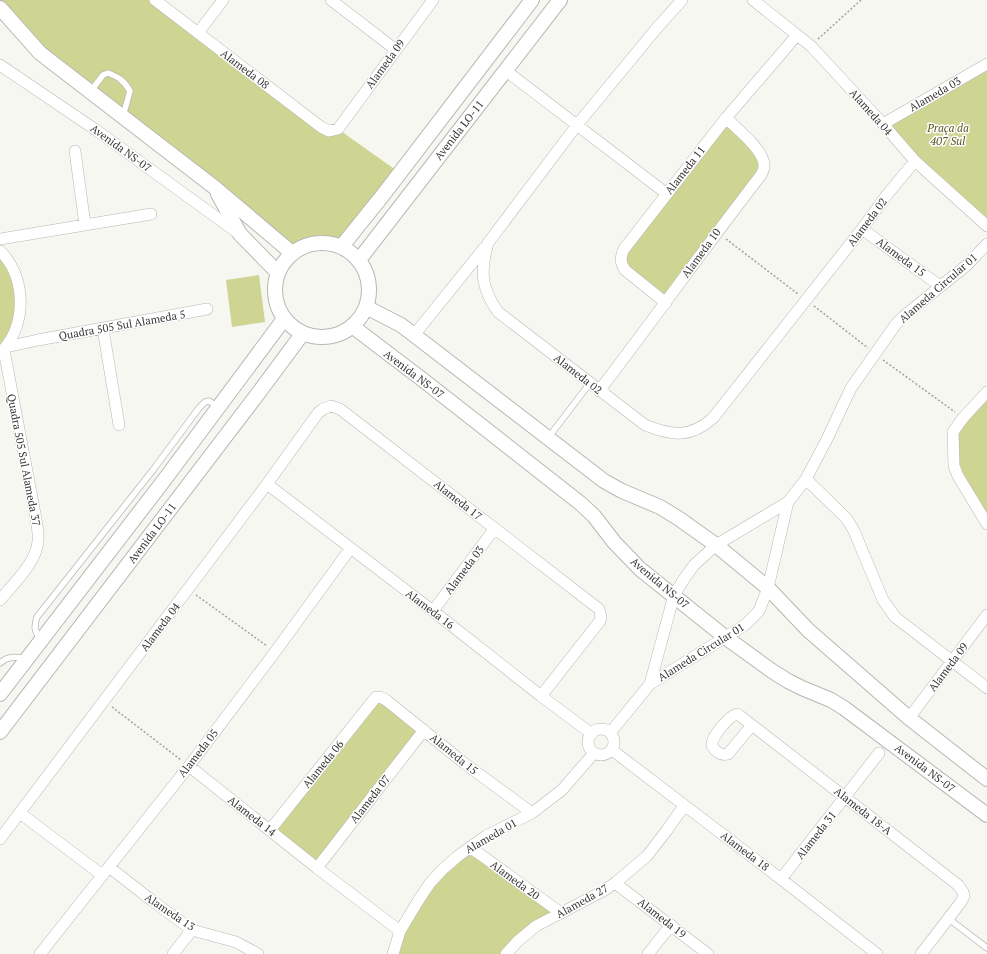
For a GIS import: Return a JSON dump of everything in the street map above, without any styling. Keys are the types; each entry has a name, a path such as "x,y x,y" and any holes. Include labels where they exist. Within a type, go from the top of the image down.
{"street":[{"name":"Alameda 08","path":"155,0 321,127 329,131 338,128"},
{"path":"198,33 223,0"},
{"path":"331,0 396,50"},
{"name":"Alameda 09","path":"338,128 432,0"},
{"name":"Avenida LO-11","path":"342,246 383,195 532,0"},
{"name":"Avenida LO-11","path":"359,260 560,0"},
{"name":"Alameda 02","path":"682,0 577,125 488,243 482,272 484,285 490,300 498,312 645,425 660,431 676,434 693,431 704,426 713,418 805,299 915,161"},
{"name":"Alameda 04","path":"753,0 811,46 915,161 987,226"},
{"name":"Avenida NS-07","path":"0,8 40,53 214,187 292,253"},
{"name":"Alameda 11","path":"666,303 625,270 622,266 621,260 624,249 726,118 797,35"},
{"name":"Alameda 03","path":"883,124 987,64"},
{"name":"Avenida NS-07","path":"0,65 96,130 240,234 278,273"},
{"path":"505,70 667,194"},
{"name":"Alameda 10","path":"599,390 666,303 717,232 761,176 764,169 762,156 758,150 726,118"},
{"path":"75,151 85,225"},
{"name":"Avenida NS-07","path":"214,187 240,234"},
{"path":"0,239 151,214"},
{"name":"Alameda 15","path":"862,229 940,286"},
{"path":"3,350 15,329 19,314 19,290 12,268 2,253 24,235"},
{"path":"325,242 342,246 359,260 367,275 370,291 366,308 360,318 352,326 341,333 328,337 315,337 303,333 284,319 277,305 275,289 278,273 284,262 292,253 307,245 325,242"},
{"path":"414,335 488,243"},
{"name":"Alameda Circular 01","path":"650,684 674,595 694,565 716,545 788,502 806,478 827,439 851,388 874,353 896,324 967,265 987,244"},
{"path":"366,308 401,325 604,480 622,491 660,507 716,545 768,588 808,630 909,718 987,779"},
{"name":"Quadra 505 Sul Alameda 5","path":"38,340 207,310"},
{"name":"Avenida LO-11","path":"0,694 165,479 284,319"},
{"name":"Avenida NS-07","path":"352,326 580,502 594,516 614,542 640,569 725,637 788,681 844,708 987,815"},
{"path":"15,329 38,340"},
{"path":"103,329 120,425"},
{"name":"Avenida LO-11","path":"0,732 303,333"},
{"path":"3,350 38,340"},
{"name":"Quadra 505 Sul Alameda 37","path":"0,600 31,562 35,554 38,541 36,519 3,350"},
{"path":"0,371 9,380"},
{"path":"987,392 963,418 953,432 954,466 958,476 987,524"},
{"name":"Alameda 17","path":"318,413 331,406 340,409 596,606 601,613 602,617 600,621 541,696"},
{"name":"Alameda 04","path":"0,839 267,484 318,413"},
{"path":"806,478 847,519 854,531 883,600 895,617 987,688"},
{"name":"Alameda 16","path":"267,484 592,734"},
{"name":"Alameda Circular 01","path":"650,684 745,625 760,611 768,588 788,502"},
{"name":"Alameda 03","path":"434,611 495,528"},
{"name":"Alameda 05","path":"40,954 189,766 350,549"},
{"name":"Alameda 09","path":"909,718 987,615"},
{"path":"610,733 650,684"},
{"name":"Alameda 15","path":"376,697 386,700 464,763 532,813"},
{"name":"Alameda 06","path":"270,830 376,697"},
{"name":"Alameda 18-A","path":"752,725 958,885 964,896 949,919"},
{"name":"Alameda 07","path":"317,868 424,730"},
{"path":"599,730 610,733 614,739 614,747 612,750 605,755 597,755 594,753 589,744 592,734 599,730"},
{"name":"Alameda 18","path":"612,750 877,954"},
{"name":"Alameda 01","path":"393,954 400,931 430,883 453,860 486,836 532,813 562,790 594,753"},
{"name":"Alameda 31","path":"781,879 846,798 879,753"},
{"name":"Alameda 14","path":"189,766 317,868 400,931"},
{"name":"Alameda 27","path":"506,954 518,941 536,926 603,891 615,883 647,856 668,830 684,806"},
{"name":"Alameda 13","path":"20,813 192,930 236,942 258,954"},
{"name":"Alameda 20","path":"470,847 561,913"},
{"name":"Alameda 19","path":"615,883 708,954"},
{"path":"920,954 949,919"},
{"path":"648,954 671,925"},
{"path":"173,954 192,930"}],"lane":[{"path":"90,92 103,75 108,73 117,76 125,83 130,91 123,116"},
{"path":"548,438 590,383"},
{"path":"0,663 5,658 10,657 27,658"},
{"path":"949,919 987,948"}],"path":[{"path":"811,46 861,0"},
{"path":"717,232 874,353 963,418"},
{"path":"188,589 275,652"},
{"path":"104,701 189,766"}],"green space":[{"path":"0,0 156,0 329,131 338,129 400,173 342,246 307,245 292,253 123,116 0,9"},
{"name":"Praça da 407 Sul","path":"987,67 987,226 883,124"},
{"path":"726,118 762,157 761,175 666,303 625,270 621,254"},
{"path":"0,251 20,298 15,329 0,353"},
{"path":"259,275 265,322 232,327 226,280"},
{"path":"987,398 987,519 954,466 953,432"},
{"path":"376,697 424,730 317,868 270,830"},
{"path":"469,854 561,913 506,954 393,954 400,931 443,869"}]}
